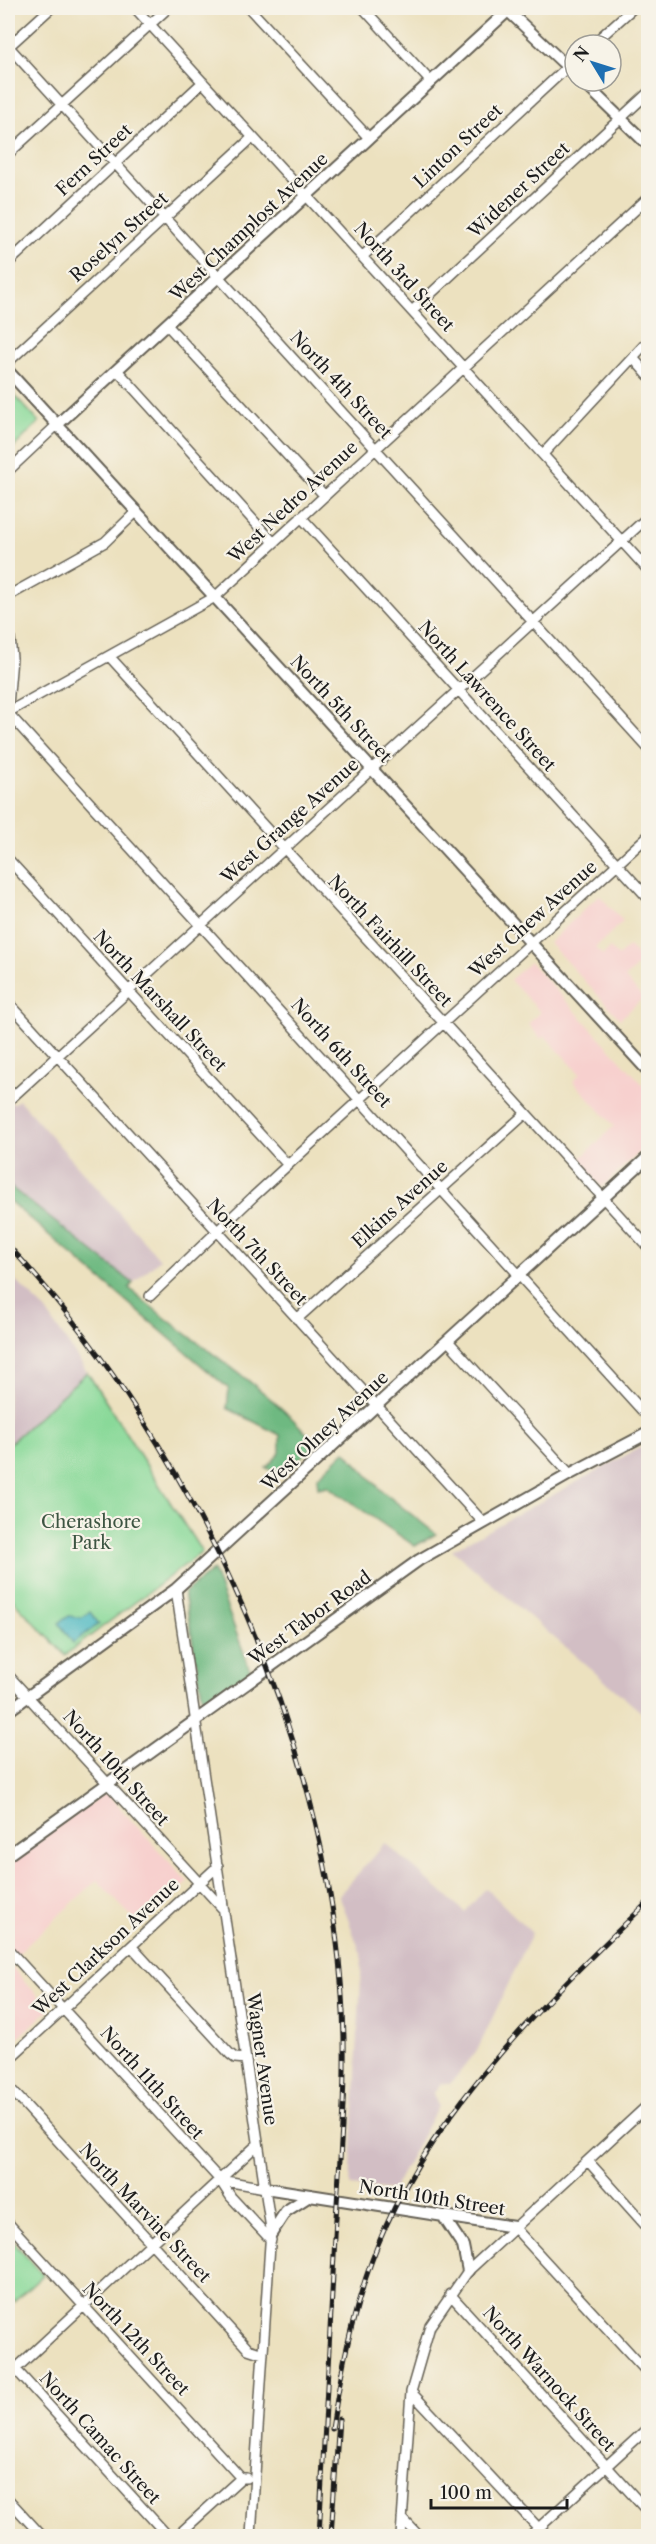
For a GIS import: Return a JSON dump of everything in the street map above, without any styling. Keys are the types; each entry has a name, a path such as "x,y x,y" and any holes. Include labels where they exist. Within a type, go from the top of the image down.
{"street":[{"path":"8,47 51,8"},
{"name":"North 3rd Street","path":"135,8 648,570"},
{"path":"8,154 168,8"},
{"path":"249,8 369,138"},
{"path":"363,8 431,82"},
{"path":"605,33 633,8"},
{"path":"508,9 563,58"},
{"name":"West Champlost Avenue","path":"8,471 508,9"},
{"name":"North 4th Street","path":"8,47 648,748"},
{"name":"Linton Street","path":"363,256 563,76"},
{"name":"Fern Street","path":"8,262 203,82"},
{"path":"594,93 648,145"},
{"name":"Widener Street","path":"412,311 648,93"},
{"name":"Roselyn Street","path":"8,362 253,137"},
{"name":"West Nedro Avenue","path":"8,712 215,597 648,198"},
{"path":"167,325 324,495"},
{"path":"543,454 648,341"},
{"path":"633,358 648,375"},
{"path":"117,370 273,542"},
{"name":"North 5th Street","path":"8,371 648,1071"},
{"path":"8,596 105,542 137,511"},
{"name":"North Lawrence Street","path":"301,517 648,898"},
{"name":"West Grange Avenue","path":"8,1101 648,517"},
{"path":"8,618 12,658 8,705"},
{"name":"North Fairhill Street","path":"109,656 648,1247"},
{"name":"North 6th Street","path":"8,712 202,923 648,1417"},
{"name":"West Chew Avenue","path":"150,1296 215,1232 648,836"},
{"name":"North Marshall Street","path":"8,859 288,1165"},
{"name":"North 7th Street","path":"8,1002 215,1232 483,1522"},
{"name":"Elkins Avenue","path":"297,1319 525,1114"},
{"name":"West Olney Avenue","path":"8,1711 176,1589 648,1157"},
{"path":"448,1341 570,1474"},
{"name":"West Tabor Road","path":"8,1855 419,1560 483,1522 648,1433"},
{"name":"Wagner Avenue","path":"176,1589 271,2237 250,2536"},
{"name":"North 10th Street","path":"8,1675 224,1910"},
{"path":"200,1884 218,1866"},
{"name":"West Clarkson Avenue","path":"8,2060 200,1884"},
{"path":"132,1947 230,2054 235,2058 246,2059"},
{"name":"North 11th Street","path":"8,1949 220,2180 231,2197 271,2237"},
{"name":"North Marvine Street","path":"8,2086 248,2349 263,2354"},
{"path":"401,2536 411,2391 418,2358 430,2326 468,2271 648,2105"},
{"path":"11,2373 258,2144"},
{"path":"588,2161 648,2228"},
{"name":"North 10th Street","path":"220,2180 514,2227 648,2373"},
{"path":"271,2237 286,2211 311,2195"},
{"path":"443,2216 463,2246 468,2271"},
{"name":"North 12th Street","path":"8,2223 241,2478"},
{"name":"North Warnock Street","path":"450,2294 648,2512"},
{"name":"North Camac Street","path":"8,2361 11,2373 168,2536"},
{"path":"411,2391 546,2536"},
{"path":"531,2536 648,2428"},
{"path":"177,2536 241,2478 255,2479"},
{"path":"8,2499 42,2536"},
{"path":"402,2518 419,2536"}],"shaded area":[{"path":"599,895 623,921 595,948 603,955 610,948 618,956 629,946 643,961 625,978 643,998 620,1019 549,943"},
{"path":"530,962 648,1090 648,1144 602,1187 578,1161 614,1126 573,1081 580,1074 545,1036 541,1039 528,1024 540,1012 510,980"},
{"path":"8,1099 13,1104 19,1100 160,1259 133,1283 8,1185"},
{"path":"8,1273 44,1308 87,1372 8,1445"},
{"path":"641,1447 648,1447 648,1718 452,1550"},
{"path":"105,1792 188,1882 140,1926 97,1880 8,1963 8,1864"},
{"path":"385,1843 465,1912 486,1888 532,1933 477,2051 450,2084 441,2083 433,2093 438,2106 393,2190 350,2186 362,1957 339,1895"},
{"path":"8,1963 50,2009 8,2046"}],"green space":[{"path":"8,388 39,422 8,453"},
{"path":"8,1185 133,1283 129,1288 152,1307 274,1401 316,1444 282,1474 266,1468 280,1453 280,1435 227,1408 229,1389 8,1200"},
{"name":"Cherashore Park","path":"87,1372 202,1552 65,1655 8,1595 8,1445"},
{"path":"345,1451 382,1491 436,1534 415,1546 327,1486 318,1488 317,1478"},
{"path":"213,1570 252,1675 204,1705 184,1593"},
{"path":"8,2236 43,2275 14,2302 8,2295"}],"water":[{"path":"90,1612 99,1624 73,1643 59,1623 69,1616 81,1618"}],"railway":[{"path":"8,1245 77,1326 140,1416 197,1512 245,1613 285,1717 316,1824 336,1932 344,2039 342,2128 319,2536"},
{"path":"332,2429 358,2302 375,2252 408,2182 436,2137 501,2053 537,2013 648,1902"},
{"path":"331,2536 339,2419"}]}
